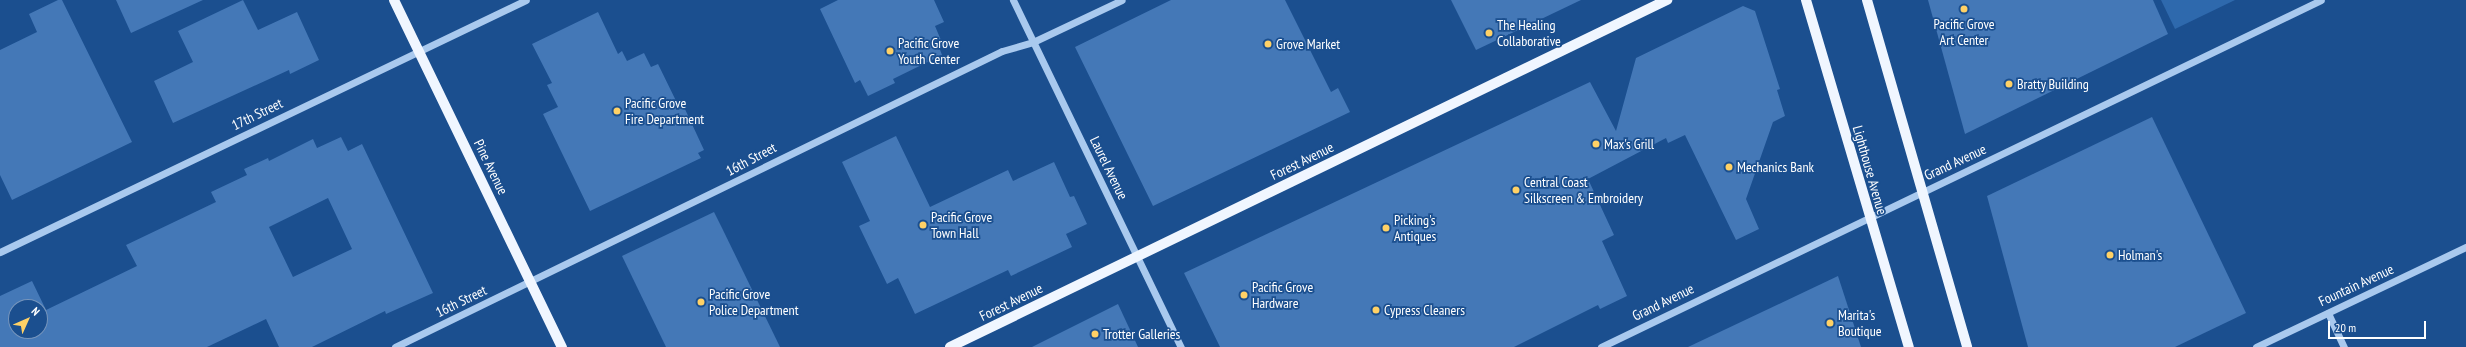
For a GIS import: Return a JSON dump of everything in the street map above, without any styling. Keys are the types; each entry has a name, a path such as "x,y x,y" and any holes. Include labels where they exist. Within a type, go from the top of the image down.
{"main road":[{"name":"Pine Avenue","path":"394,0 562,347"},
{"name":"Forest Avenue","path":"950,347 1137,258 1667,0"},
{"name":"Lighthouse Avenue","path":"1806,0 1869,217 1909,347"},
{"path":"1867,0 1966,347"}],"street":[{"name":"17th Street","path":"0,252 526,0"},
{"name":"Laurel Avenue","path":"1013,0 1181,347"},
{"name":"16th Street","path":"395,347 1002,51 1033,42 1122,0"},
{"name":"Grand Avenue","path":"1601,347 2321,0"},
{"name":"Fountain Avenue","path":"2256,347 2466,247"},
{"path":"2328,313 2344,347"}],"shaded area":[{"path":"2161,0 2235,0 2175,29"}],"building":[{"path":"58,0 62,0 132,142 12,200 0,175 0,50 37,32 29,14"},
{"path":"116,0 203,0 131,33"},
{"path":"243,0 258,30 297,12 319,60 290,74 289,70 173,123 154,81 193,62 178,31"},
{"name":"Pacific Grove Youth Center","path":"838,0 934,0 944,22 935,26 943,45 939,47 942,55 893,79 895,83 868,96 860,80 855,83 820,9"},
{"path":"1171,0 1285,0 1331,92 1338,88 1350,112 1153,206 1075,47"},
{"name":"The Healing Collaborative","path":"1451,0 1581,0 1476,50"},
{"name":"Bratty Building","path":"1928,0 2153,0 2168,34 1965,134"},
{"path":"1743,6 1755,11 1780,89 1777,90 1785,116 1773,122 1746,199 1759,229 1736,240 1685,135 1668,143 1666,138 1588,179 1614,235 1602,241 1627,296 1600,309 1598,305 1514,347 1220,347 1184,273 1590,82 1616,131 1636,58"},
{"name":"Pacific Grove Fire Department","path":"598,12 618,54 622,51 627,61 644,53 651,67 658,64 680,109 684,107 704,150 698,153 701,158 590,211 543,114 558,107 547,85 552,83 532,44"},
{"name":"Holman's","path":"2152,117 2246,313 2175,347 2028,347 1987,196"},
{"name":"Pacific Grove Town Hall","path":"896,136 930,207 1008,170 1013,181 1054,162 1070,197 1074,196 1087,224 1066,234 1072,247 1011,276 1008,270 915,314 898,278 887,284 859,226 870,221 842,162"},
{"path":"341,137 348,151 362,144 433,293 386,314 385,311 312,347 279,347 266,319 207,347 0,347 0,296 32,281 41,299 8,299 8,339 48,339 48,309 137,266 126,245 216,202 211,192 247,175 244,169 268,158 269,161 313,139 317,148","holes":["328,198 352,249 293,277 269,227"]},
{"name":"Pacific Grove Police Department","path":"714,212 780,347 666,347 622,256"},
{"path":"1838,276 1861,347 1688,347"},
{"name":"Trotter Galleries","path":"1118,304 1138,347 1032,347"}],"place":[{"name":"Pacific Grove Art Center","path":"1964,9"},
{"name":"The Healing Collaborative","path":"1489,33"},
{"name":"Grove Market","path":"1268,44"},
{"name":"Pacific Grove Youth Center","path":"890,51"},
{"name":"Bratty Building","path":"2009,84"},
{"name":"Pacific Grove Fire Department","path":"617,111"},
{"name":"Max's Grill","path":"1596,144"},
{"name":"Mechanics Bank","path":"1729,167"},
{"name":"Central Coast Silkscreen & Embroidery","path":"1516,190"},
{"name":"Pacific Grove Town Hall","path":"923,225"},
{"name":"Picking's Antiques","path":"1386,228"},
{"name":"Holman's","path":"2110,255"},
{"name":"Pacific Grove Hardware","path":"1244,295"},
{"name":"Pacific Grove Police Department","path":"701,302"},
{"name":"Cypress Cleaners","path":"1376,310"},
{"name":"Marita's Boutique","path":"1830,323"},
{"name":"Trotter Galleries","path":"1095,334"}]}
